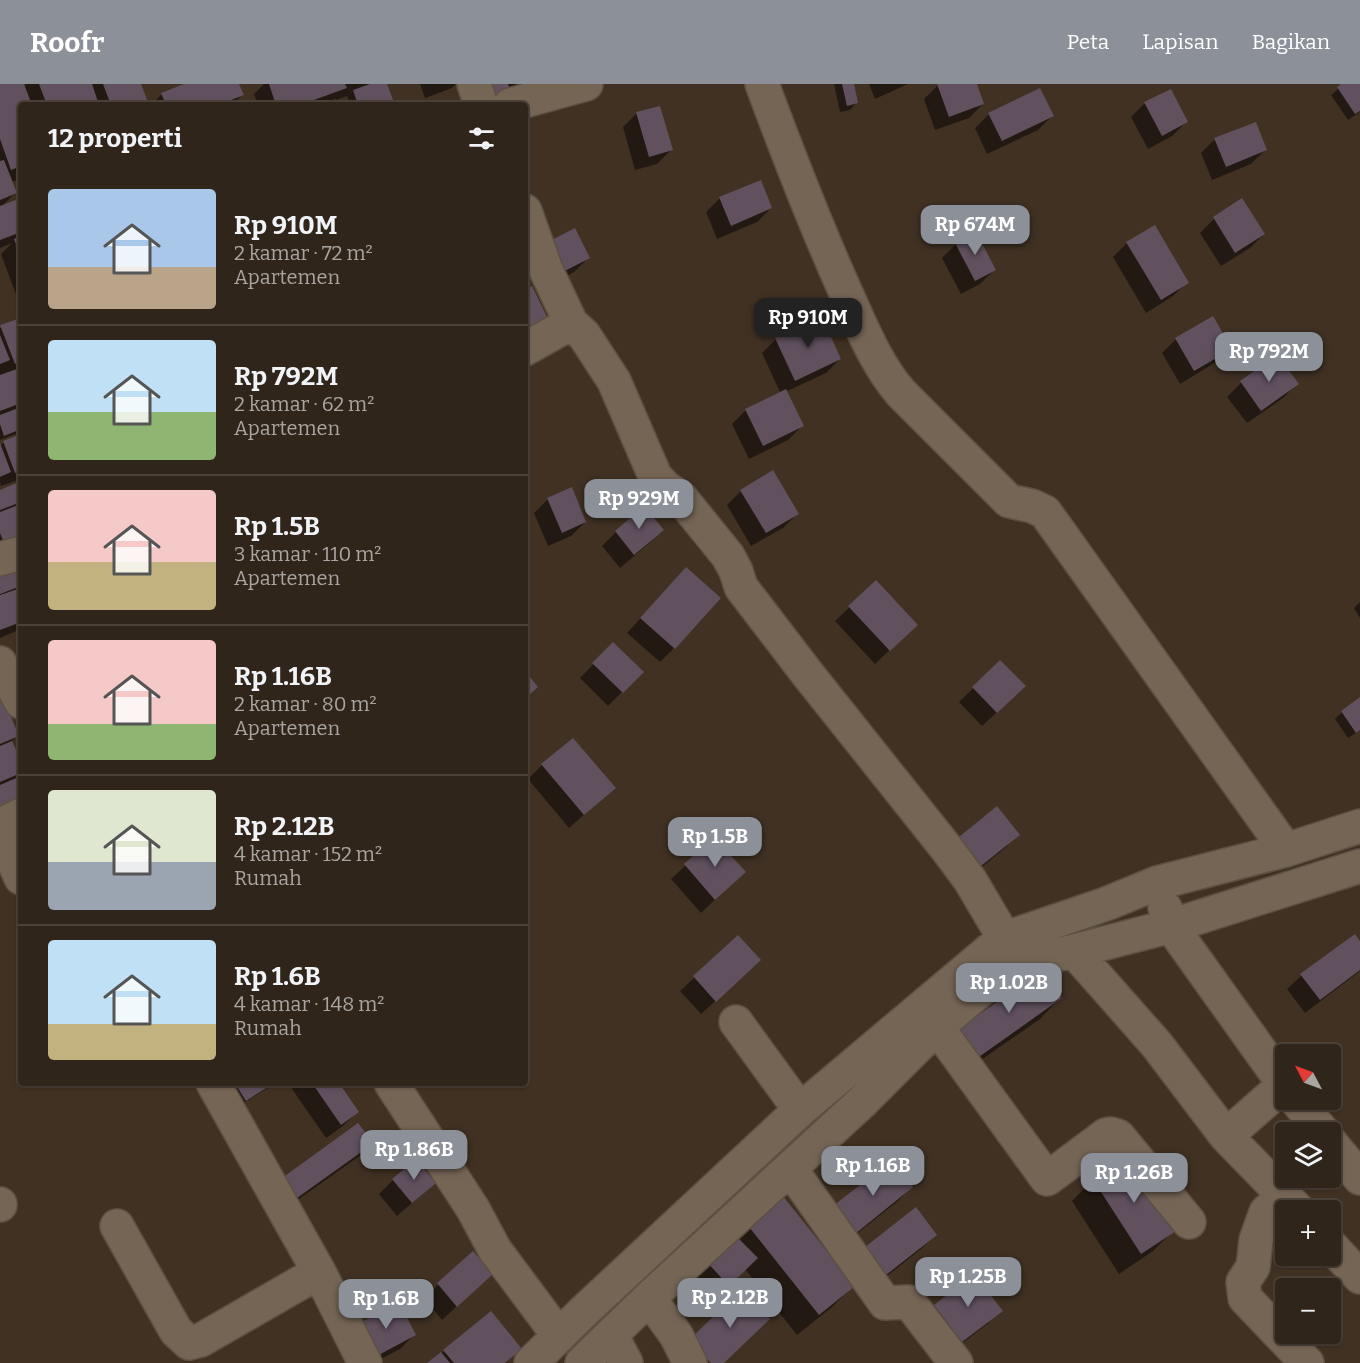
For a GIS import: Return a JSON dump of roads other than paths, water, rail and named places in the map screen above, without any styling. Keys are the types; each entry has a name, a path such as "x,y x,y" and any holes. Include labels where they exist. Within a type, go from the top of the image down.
{"street":[{"path":"474,84 480,102"},
{"path":"521,102 586,84"},
{"path":"762,84 836,269 870,346 887,377 1009,501 1032,506 1045,512 1286,850"},
{"path":"528,219 546,270 571,323 584,335 614,381 656,476 665,487 681,498 728,556 741,587 947,849 970,880 1011,951"},
{"path":"528,347 571,323"},
{"path":"0,559 18,554"},
{"path":"0,663 18,696"},
{"path":"18,816 4,823 2,831 18,871"},
{"path":"531,1363 800,1110 1011,951 1106,904 1156,883 1286,850 1360,826"},
{"path":"1011,951 1074,951 1171,926 1360,866"},
{"path":"1156,883 1171,926 1275,1071"},
{"path":"582,1363 618,1349 649,1298 862,1102 937,1027 983,988 1011,951"},
{"path":"1074,951 1157,1045 1226,1136 1288,1200"},
{"path":"736,1022 800,1110"},
{"path":"937,1027 1047,1179 1106,1135 1114,1134 1189,1222"},
{"path":"215,1086 319,1272 365,1363"},
{"path":"393,1086 473,1209 495,1250 559,1336"},
{"path":"1226,1136 1275,1101"},
{"path":"1305,1110 1315,1122"},
{"path":"1341,1155 1360,1178"},
{"path":"790,1168 885,1303 909,1302 956,1363"},
{"path":"1275,1209 1266,1212 1256,1240 1253,1267 1243,1282 1245,1298 1307,1363"},
{"path":"117,1226 176,1331 189,1343 201,1340 319,1272"},
{"path":"1341,1257 1360,1277"},
{"path":"649,1298 676,1335 690,1363"}]}
